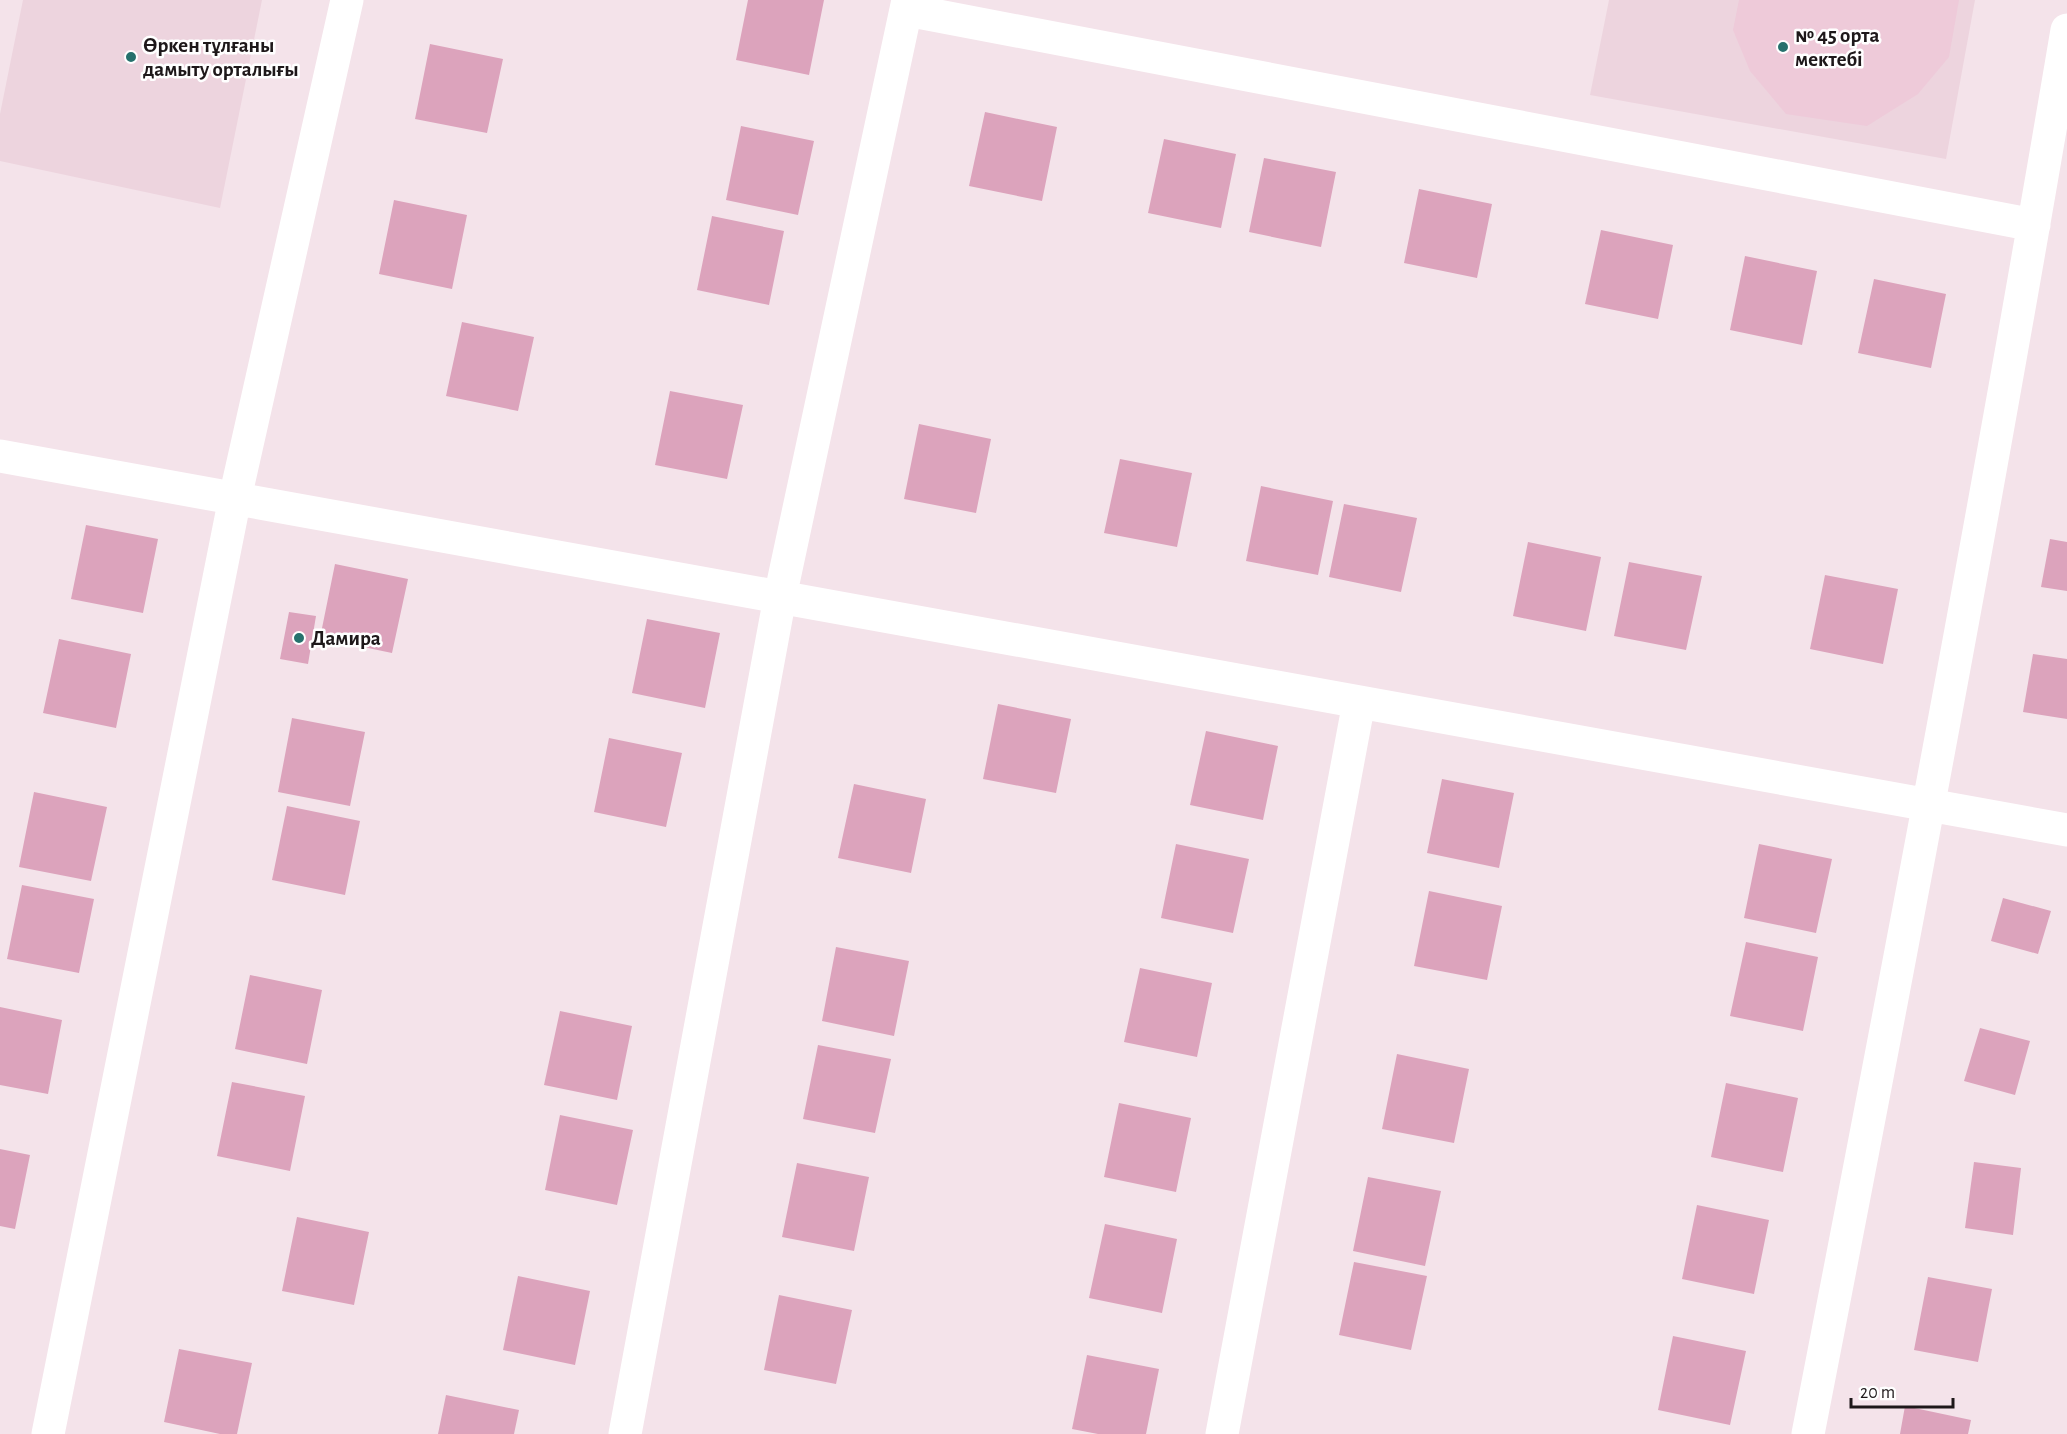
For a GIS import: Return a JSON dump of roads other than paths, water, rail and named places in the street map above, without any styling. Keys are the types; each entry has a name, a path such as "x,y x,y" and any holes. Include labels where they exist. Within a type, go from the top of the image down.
{"street":[{"path":"48,1434 236,498 347,0"},
{"path":"625,1434 780,597 908,5 2034,225"},
{"path":"1808,1434 1930,806 2067,30"},
{"path":"0,456 2067,830"},
{"path":"1222,1434 1359,702"}],"place":[{"name":"№ 45 орта мектебі","path":"1783,47"},
{"name":"Өркен тұлғаны дамыту орталығы","path":"131,57"},
{"name":"Дамира","path":"299,638"}]}
